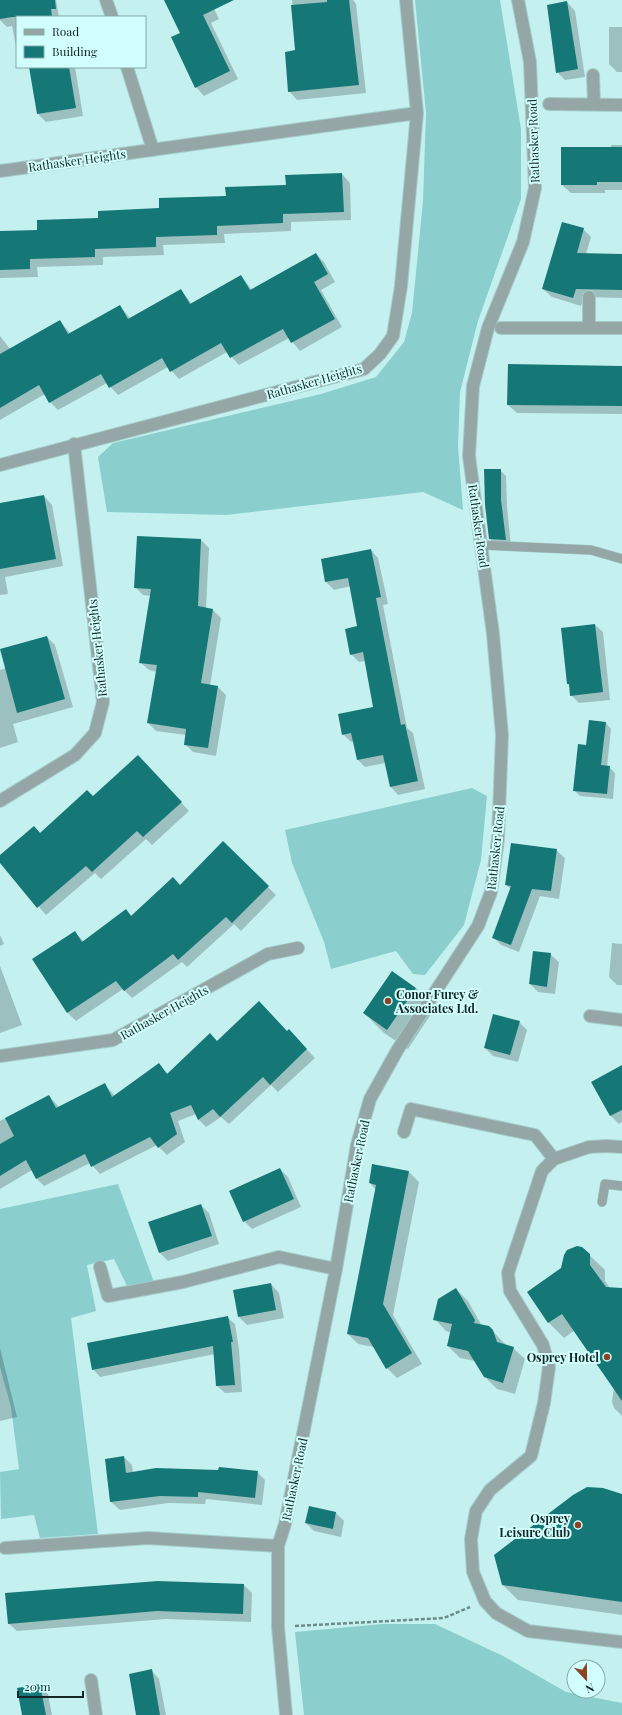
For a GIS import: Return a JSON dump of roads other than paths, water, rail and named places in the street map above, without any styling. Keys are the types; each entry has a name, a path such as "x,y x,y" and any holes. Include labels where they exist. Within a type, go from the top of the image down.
{"street":[{"path":"106,0 112,16"},
{"name":"Rathasker Heights","path":"0,465 74,444 364,369 380,354 393,336 401,286 416,113 406,0"},
{"name":"Rathasker Road","path":"286,1715 278,1627 278,1546 285,1524 336,1269 357,1145 370,1100 398,1049 478,926 491,892 498,839 502,735 493,634 469,456 473,386 488,328 523,242 535,188 530,62 518,0"},
{"path":"127,68 153,150"},
{"path":"593,75 594,104"},
{"path":"549,104 622,105"},
{"name":"Rathasker Heights","path":"0,171 416,113"},
{"path":"589,297 589,328"},
{"path":"501,328 622,328"},
{"name":"Rathasker Heights","path":"0,801 75,755 95,733 104,702 74,444"},
{"name":"Rathasker Heights","path":"0,1056 113,1040 268,954 298,948"},
{"path":"590,1016 622,1020"},
{"path":"404,1132 411,1109 535,1135 554,1160"},
{"path":"622,1147 589,1147 554,1160 542,1171 508,1273 510,1291 543,1345 549,1367 544,1403 531,1456 490,1490 476,1511 471,1539 473,1572 485,1601 496,1614 528,1631 622,1642"},
{"path":"100,1267 108,1296 183,1282 279,1257 336,1269"},
{"path":"5,1548 148,1538 278,1546"},
{"path":"91,1680 96,1715"}],"lane":[{"path":"481,545 591,550 622,559"},
{"path":"602,1202 605,1184 622,1186"}],"place":[{"name":"Conor Furey & Associates Ltd.","path":"388,1001"},
{"name":"Osprey Hotel","path":"607,1357"},
{"name":"Osprey Leisure Club","path":"578,1525"}]}
